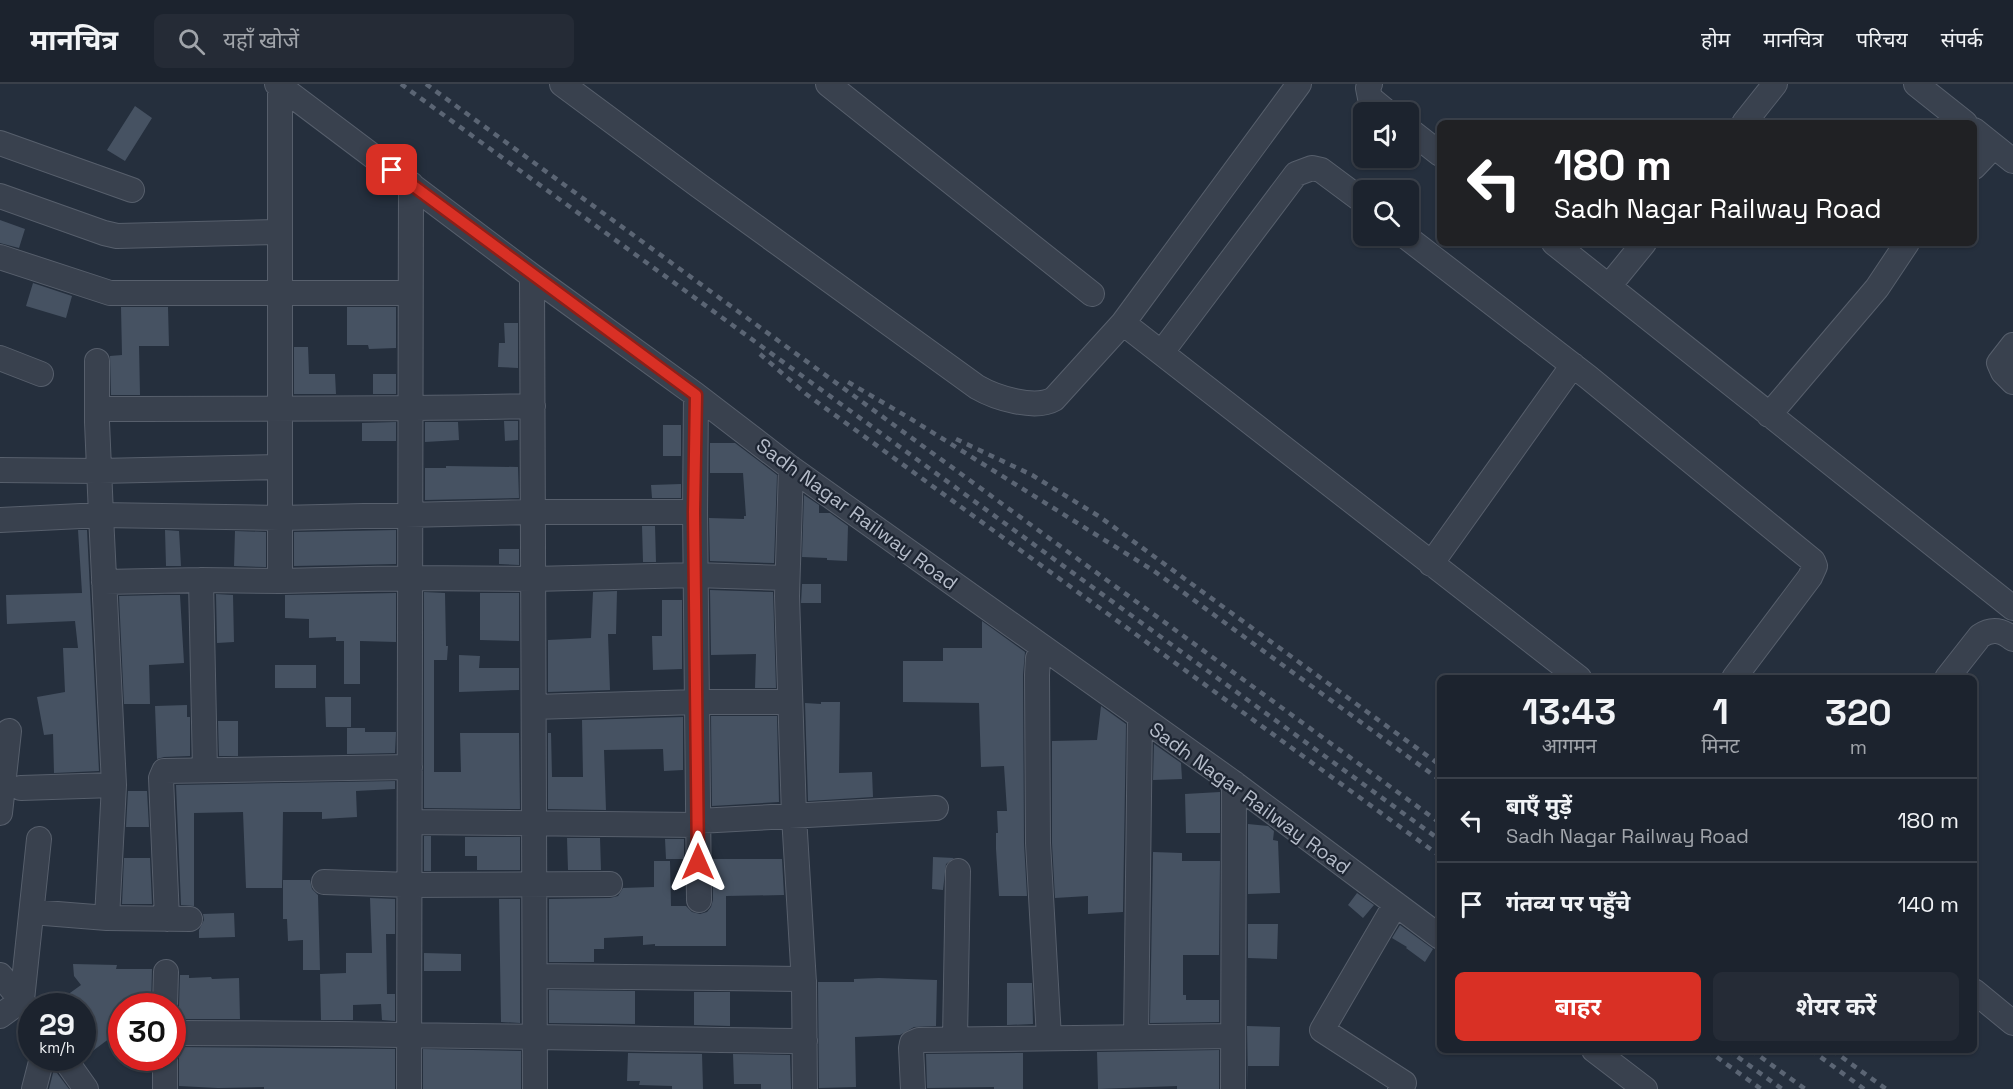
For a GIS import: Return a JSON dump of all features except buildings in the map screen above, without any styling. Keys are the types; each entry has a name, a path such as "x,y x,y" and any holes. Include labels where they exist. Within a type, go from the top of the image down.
{"street":[{"path":"562,84 698,185 989,394 1035,404 1050,401 1123,323 1299,84"},
{"path":"828,84 1092,294"},
{"path":"1370,84 1368,88 1371,98 1376,102"},
{"path":"1746,120 1775,84"},
{"path":"1916,84 1961,120"},
{"path":"279,85 280,581"},
{"name":"Sadh Nagar Railway Road","path":"279,85 791,468 1234,783 1437,935"},
{"path":"1977,132 2013,161"},
{"path":"1419,138 1437,152"},
{"path":"0,143 132,190"},
{"path":"1977,164 1994,146"},
{"path":"1162,352 1296,174 1312,168 1321,170 1353,194"},
{"path":"409,1089 411,184"},
{"path":"0,196 117,236 279,232"},
{"path":"1419,246 1573,365 1813,561 1815,566 1810,577 1736,675"},
{"path":"1558,246 1769,415 2011,602"},
{"path":"1609,286 1642,246"},
{"path":"1769,415 1877,288 1905,246"},
{"path":"0,257 110,293 410,293"},
{"path":"532,276 535,1089"},
{"path":"1123,323 1575,675"},
{"path":"2013,345 1999,363 2003,372 2013,381"},
{"path":"0,358 41,374"},
{"path":"97,361 99,471 114,785 107,918"},
{"path":"1431,564 1573,365"},
{"path":"696,395 694,512 699,900"},
{"path":"97,409 279,407 410,409 533,406"},
{"path":"0,470 99,471 280,467"},
{"path":"791,468 787,578 794,816 804,981 805,1089"},
{"path":"0,520 101,515 280,518 533,512 694,512"},
{"path":"104,582 410,578 533,579 695,575 787,578"},
{"path":"201,580 206,770"},
{"path":"1949,675 1980,636 1986,632 1999,630 2013,639"},
{"path":"1043,648 1038,658 1037,675 1038,843 1049,1038"},
{"path":"534,707 697,702 790,702"},
{"path":"1136,1037 1140,717"},
{"path":"0,813 9,731"},
{"path":"32,912 107,918 179,919 162,774 168,770 410,767"},
{"path":"1233,1089 1234,783"},
{"path":"21,788 114,785"},
{"path":"410,822 698,823 936,808"},
{"path":"28,993 39,839"},
{"path":"955,1038 958,871"},
{"path":"324,882 410,885 610,884"},
{"path":"1395,905 1322,1030 1407,1087"},
{"path":"165,993 166,972"},
{"path":"0,975 18,996"},
{"path":"534,976 800,979 804,981"},
{"path":"1977,993 2013,1023"},
{"path":"0,1016 18,1009"},
{"path":"186,1033 410,1034 805,1041"},
{"path":"913,1089 912,1043 919,1040 1233,1036"},
{"path":"1598,1053 1645,1089"},
{"path":"34,1089 39,1071"},
{"path":"73,1071 86,1089"},
{"path":"165,1071 165,1089"}],"railway":[{"path":"401,84 1437,838"},
{"path":"426,84 1437,821"},
{"path":"760,354 806,394 1437,854"},
{"path":"848,382 1154,571 1437,778"},
{"path":"956,439 1032,475 1100,517 1437,763"},
{"path":"1711,1053 1761,1089"},
{"path":"1732,1053 1782,1089"},
{"path":"1755,1053 1805,1089"},
{"path":"1815,1053 1864,1089"},
{"path":"1836,1053 1886,1089"}],"route":[{"path":"392,170 532,276 696,395 694,512 698,862"}]}
